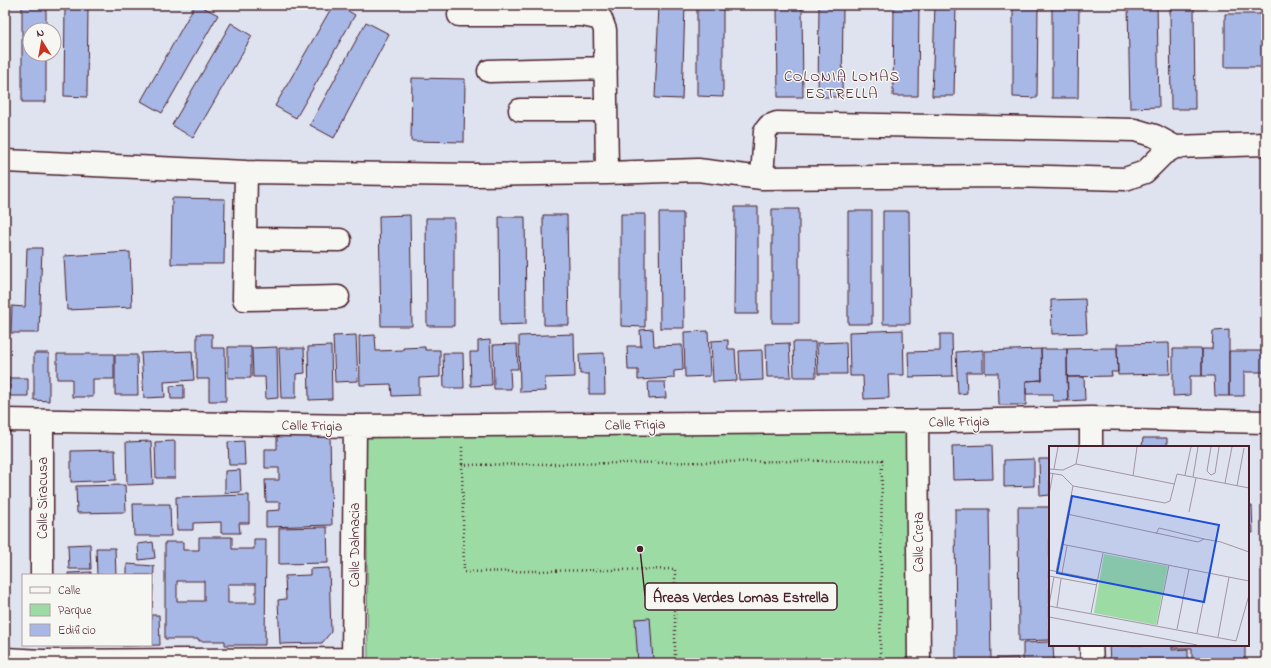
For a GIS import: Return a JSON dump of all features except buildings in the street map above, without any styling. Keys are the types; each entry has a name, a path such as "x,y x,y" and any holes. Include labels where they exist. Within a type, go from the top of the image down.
{"street":[{"path":"459,15 583,15 601,19 605,30 607,173"},
{"path":"489,71 606,68"},
{"path":"520,110 606,110"},
{"path":"762,178 765,132 769,126 777,123 1135,130 1155,136 1175,148"},
{"path":"5,161 246,172 474,175 698,170 762,178 1009,176 1125,179 1145,172 1163,154 1175,148 1266,144"},
{"path":"246,172 244,298 338,297"},
{"path":"245,239 340,240"},
{"path":"1091,418 1091,446"},
{"name":"Calle Frigia","path":"5,420 355,426 1091,418 1266,422"},
{"name":"Calle Siracusa","path":"42,421 42,574"},
{"name":"Calle Creta","path":"917,421 920,663"},
{"name":"Calle Dalmacia","path":"353,661 355,426"},
{"path":"1091,646 1092,663"},
{"path":"5,659 42,653 353,661"}],"path":[{"path":"675,663 675,569 464,572 462,465 882,460 880,663"}],"green space":[{"path":"913,426 912,663 368,663 366,434"}],"place":[{"name":"Áreas Verdes Lomas Estrella","path":"640,549"}],"district":[{"name":"COLONIA LOMAS ESTRELLA","path":"842,84"}]}
